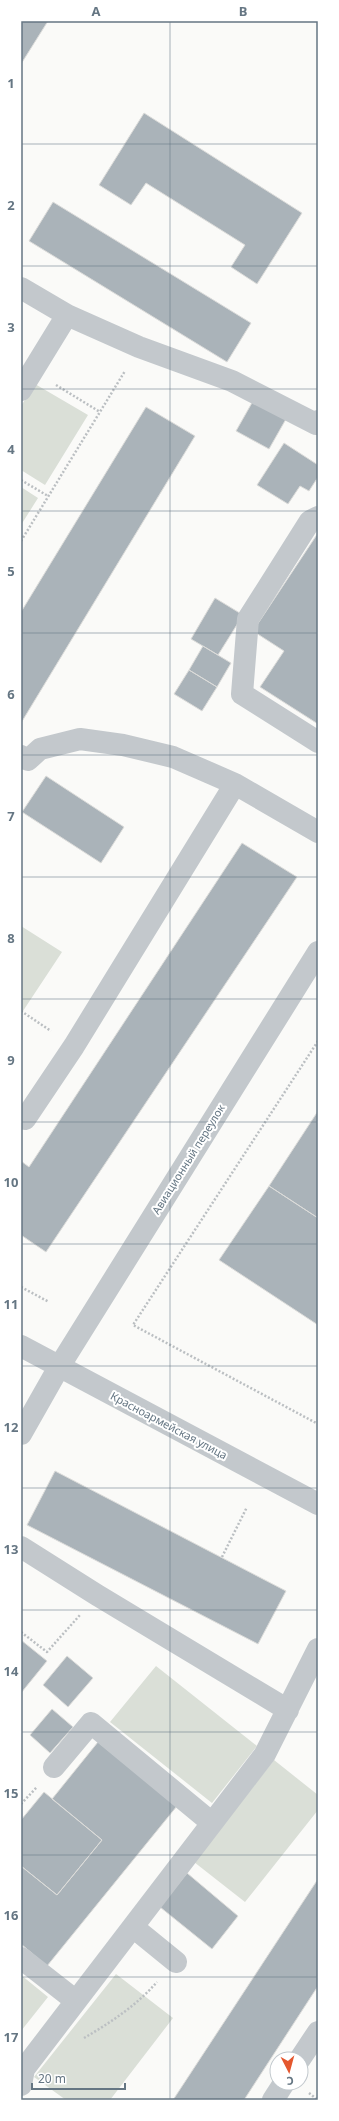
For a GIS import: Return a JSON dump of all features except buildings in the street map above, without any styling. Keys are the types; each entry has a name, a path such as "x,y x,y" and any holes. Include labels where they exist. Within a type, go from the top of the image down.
{"street":[{"path":"21,288 67,315 139,346 232,382 316,424 318,421"},
{"path":"21,390 67,315"},
{"path":"318,517 310,521 248,619 242,694 318,742"},
{"path":"23,763 40,749 80,739 123,745 173,757 235,784 318,832"},
{"path":"21,1116 25,1119 74,1046 235,784"},
{"name":"Авиационный переулок","path":"21,1434 59,1367 318,952"},
{"name":"Красноармейская улица","path":"21,1346 318,1504"},
{"path":"21,1547 97,1595 288,1710"},
{"path":"21,2085 24,2068 265,1754 318,1649"},
{"path":"54,1767 91,1723 212,1823"},
{"path":"133,1927 176,1962"},
{"path":"21,1958 76,2001"},
{"path":"305,2051 318,2032"},
{"path":"273,2100 279,2091"}],"path":[{"path":"21,541 139,346"},
{"path":"32,371 100,412"},
{"path":"21,480 48,496"},
{"path":"21,1011 74,1046"},
{"path":"318,1041 133,1325 318,1424"},
{"path":"21,1287 49,1302"},
{"path":"222,1557 247,1507"},
{"path":"21,1632 47,1652 97,1595"},
{"path":"78,2041 98,2030 144,1996 176,1962"}],"shaded area":[{"path":"35,384 88,415 45,485 21,470 21,406"},
{"path":"21,487 38,498 21,525"},
{"path":"21,926 62,952 21,1014"},
{"path":"156,1666 257,1746 212,1803 110,1722"},
{"path":"274,1760 318,1795 318,1810 245,1902 194,1862"},
{"path":"116,1974 173,2018 110,2100 66,2100 34,2077"},
{"path":"21,1975 48,1997 21,2031"}]}
